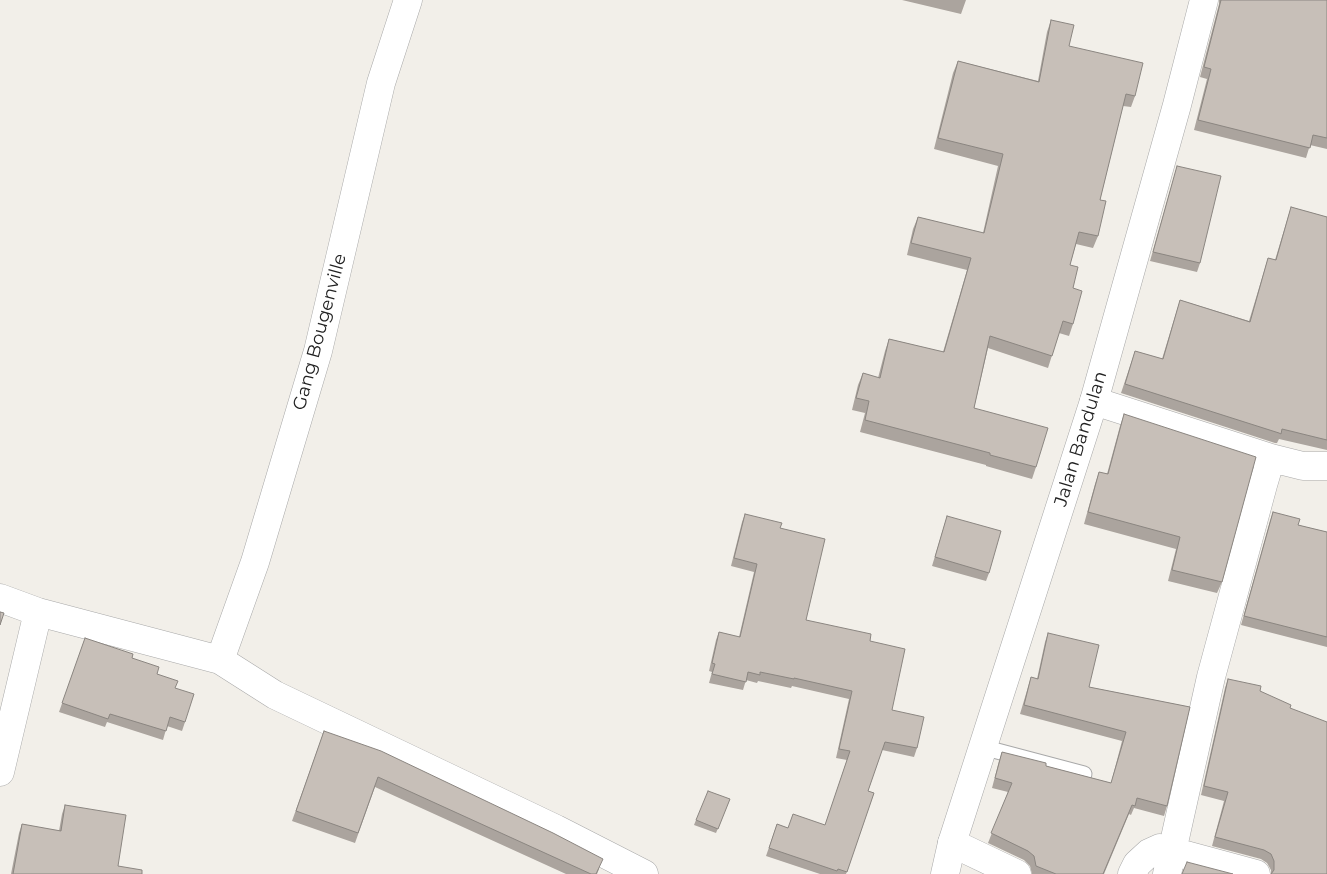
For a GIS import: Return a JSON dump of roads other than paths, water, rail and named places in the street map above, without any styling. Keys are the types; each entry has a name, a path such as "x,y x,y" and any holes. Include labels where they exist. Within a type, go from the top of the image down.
{"street":[{"name":"Gang Bougenville","path":"220,660 255,562 318,351 381,83 408,0"},
{"name":"Jalan Bandulan","path":"945,874 952,843 982,747 1094,401 1177,105 1204,0"},
{"path":"1094,401 1271,458 1303,466 1327,466"},
{"path":"1170,862 1211,677 1271,458"},
{"path":"0,598 38,612 220,660 275,695 556,829 644,874"},
{"path":"0,772 38,612"},
{"path":"952,843 1017,874"},
{"path":"1132,874 1137,864 1148,853 1160,848 1170,862 1256,874"}],"lane":[{"path":"982,747 1084,774"}]}
